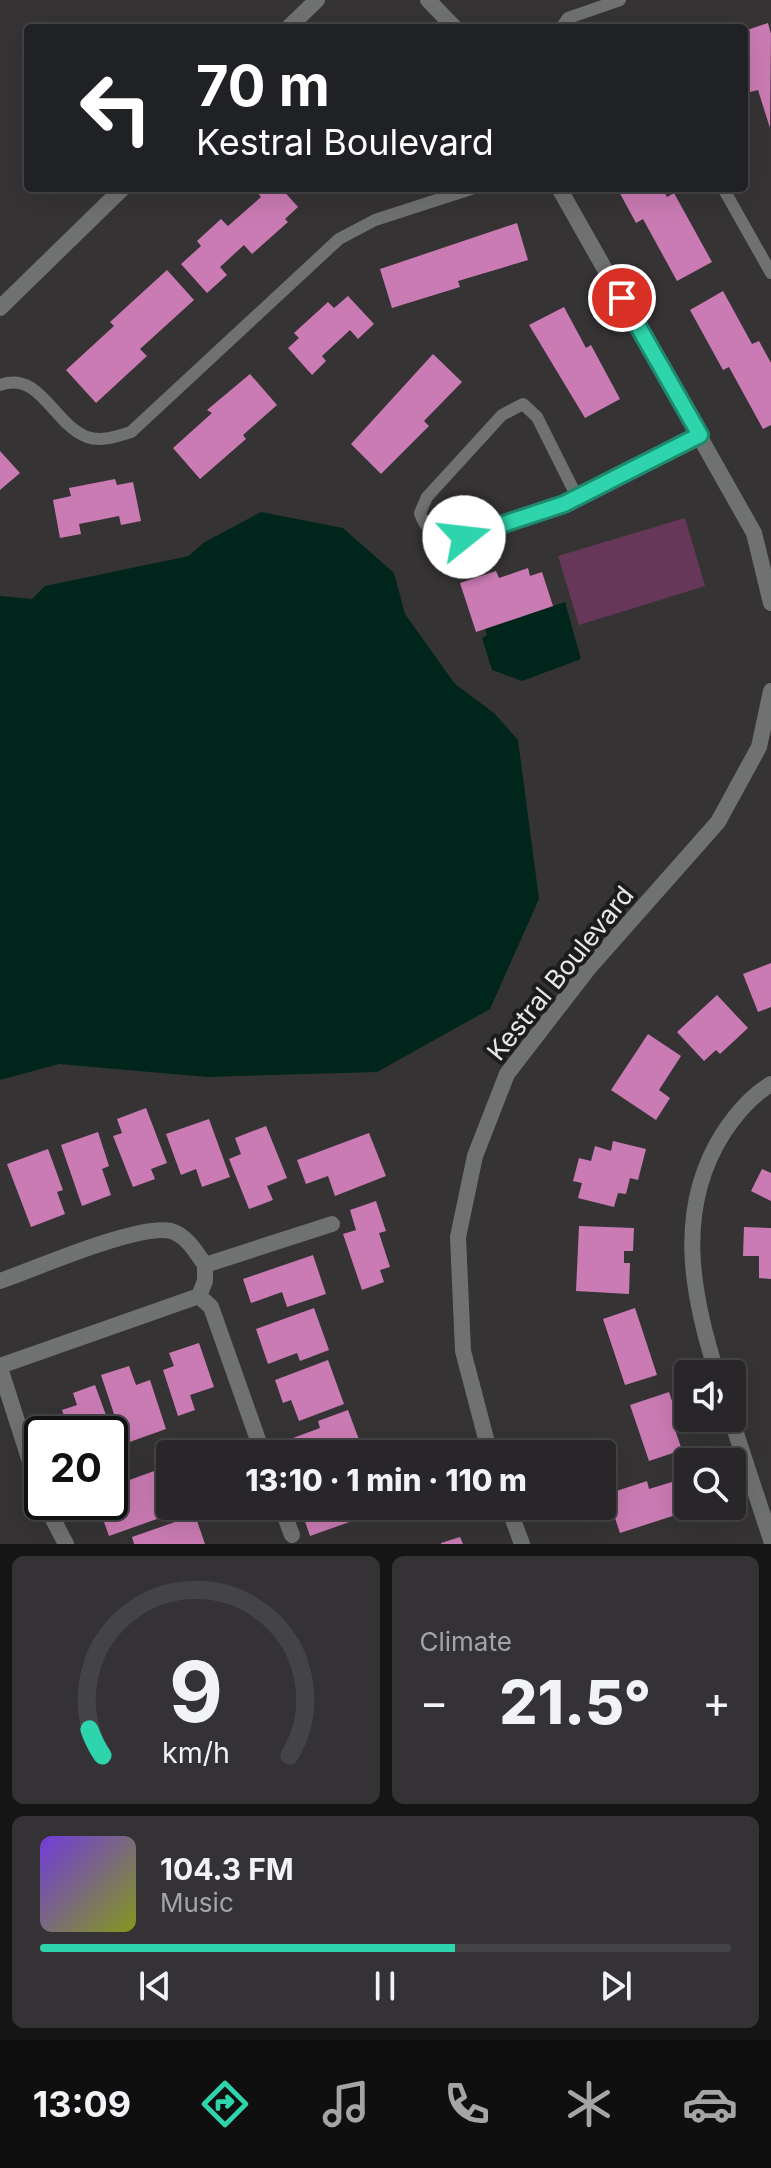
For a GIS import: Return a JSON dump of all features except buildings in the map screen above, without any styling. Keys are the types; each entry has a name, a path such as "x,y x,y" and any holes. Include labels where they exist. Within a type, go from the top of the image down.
{"street":[{"path":"292,24 317,0"},
{"path":"428,0 451,24"},
{"path":"0,308 119,192"},
{"path":"561,192 754,533 771,603"},
{"name":"Kestral Boulevard","path":"486,1440 463,1351 458,1237 475,1156 507,1074 588,969 718,822 759,747 771,691"},
{"path":"713,1360 701,1323 690,1226 702,1172 716,1145 733,1119 771,1084"},
{"path":"205,1265 332,1224"},
{"path":"0,1281 143,1232 168,1230 180,1235 205,1265 205,1281 199,1296 0,1367 24,1441"},
{"path":"199,1296 211,1307 258,1440"},
{"path":"736,1432 771,1540"},
{"path":"53,1520 66,1544"},
{"path":"286,1520 292,1535"},
{"path":"513,1520 522,1544"}],"lane":[{"path":"564,24 568,18 620,0"},
{"path":"0,385 14,380 26,382 70,427 89,437 107,439 131,432 339,239 356,227 462,192"},
{"path":"725,192 771,273"},
{"path":"577,497 537,417 523,404 502,415 427,497 420,513 423,525 450,538 497,527 577,497 700,435"}],"shaded area":[{"path":"261,512 343,528 394,573 405,614 455,684 494,713 518,740 539,899 490,1009 377,1072 207,1077 59,1064 0,1080 0,596 32,599 45,586 189,556 203,543"},
{"path":"685,518 705,586 579,625 558,556"},
{"path":"565,602 581,659 522,681 492,670 482,638 487,635 485,629"}],"route":[{"path":"464,537 564,504 700,435 622,298"}]}
